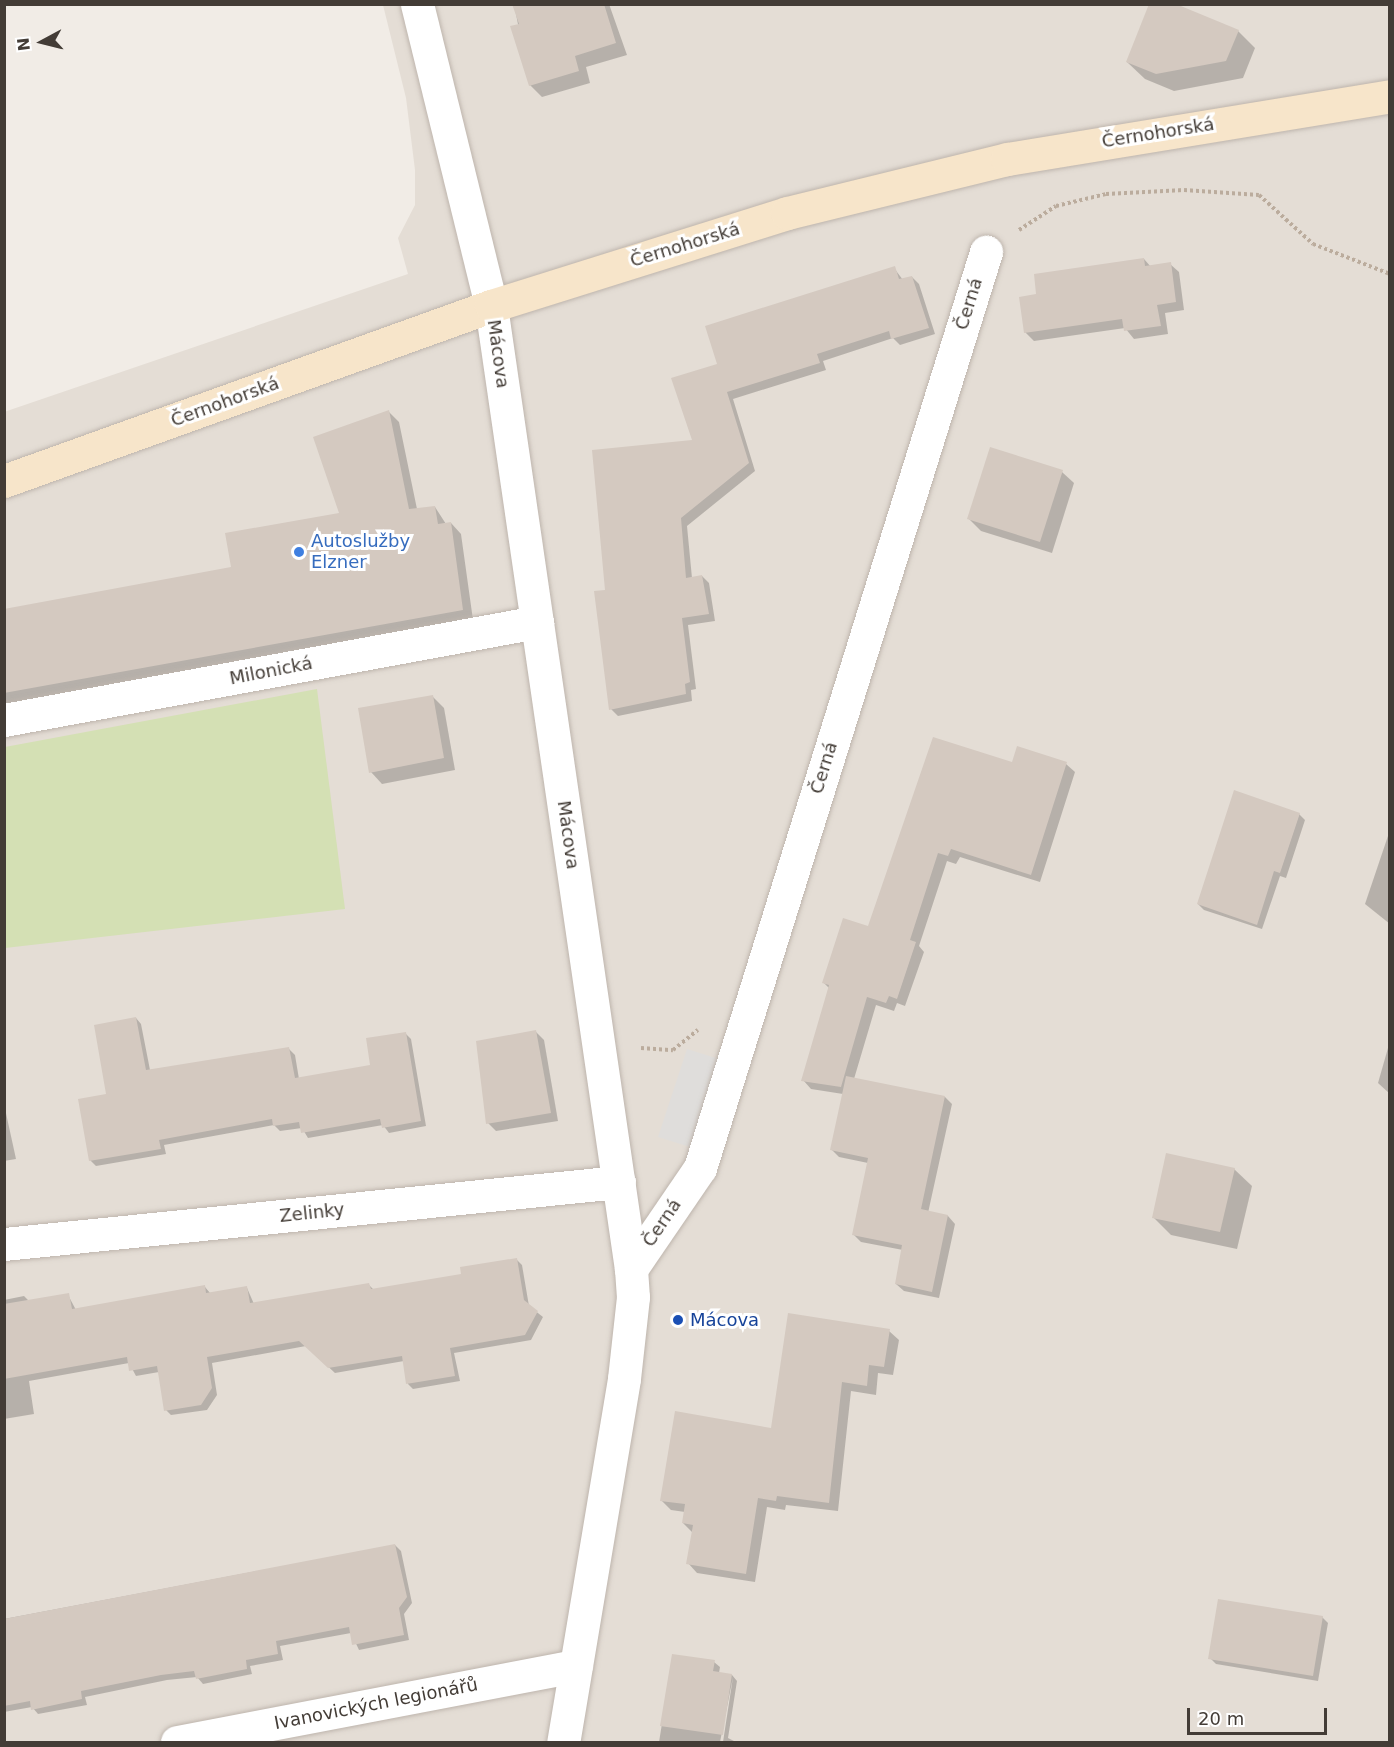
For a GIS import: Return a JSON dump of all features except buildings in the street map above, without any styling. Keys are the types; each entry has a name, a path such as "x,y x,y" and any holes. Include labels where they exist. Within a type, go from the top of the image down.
{"street":[{"name":"Mácova","path":"417,4 491,306 631,1269 633,1297 624,1379 563,1743"},
{"name":"Černohorská","path":"4,481 491,306 787,213 962,169 1389,96"},
{"name":"Černá","path":"631,1269 700,1168 986,252"},
{"name":"Milonická","path":"4,720 537,622"},
{"name":"Zelinky","path":"4,1245 619,1182"},
{"name":"Ivanovických legionářů","path":"177,1743 576,1666"}],"path":[{"path":"986,252 1056,206 1106,194 1223,192 1259,195 1313,244 1389,274"},
{"path":"638,1048 673,1050 706,1025 744,1026"}],"shaded area":[{"path":"383,5 1389,5 1389,1742 5,1742 4,412 408,274 398,238 415,205 415,170 406,98"},
{"path":"687,1049 719,1059 690,1147 658,1137"}],"green space":[{"path":"317,689 345,909 5,948 5,747"}],"place":[{"name":"Autoslužby Elzner","path":"299,552"},
{"name":"Mácova","path":"678,1320"}]}
